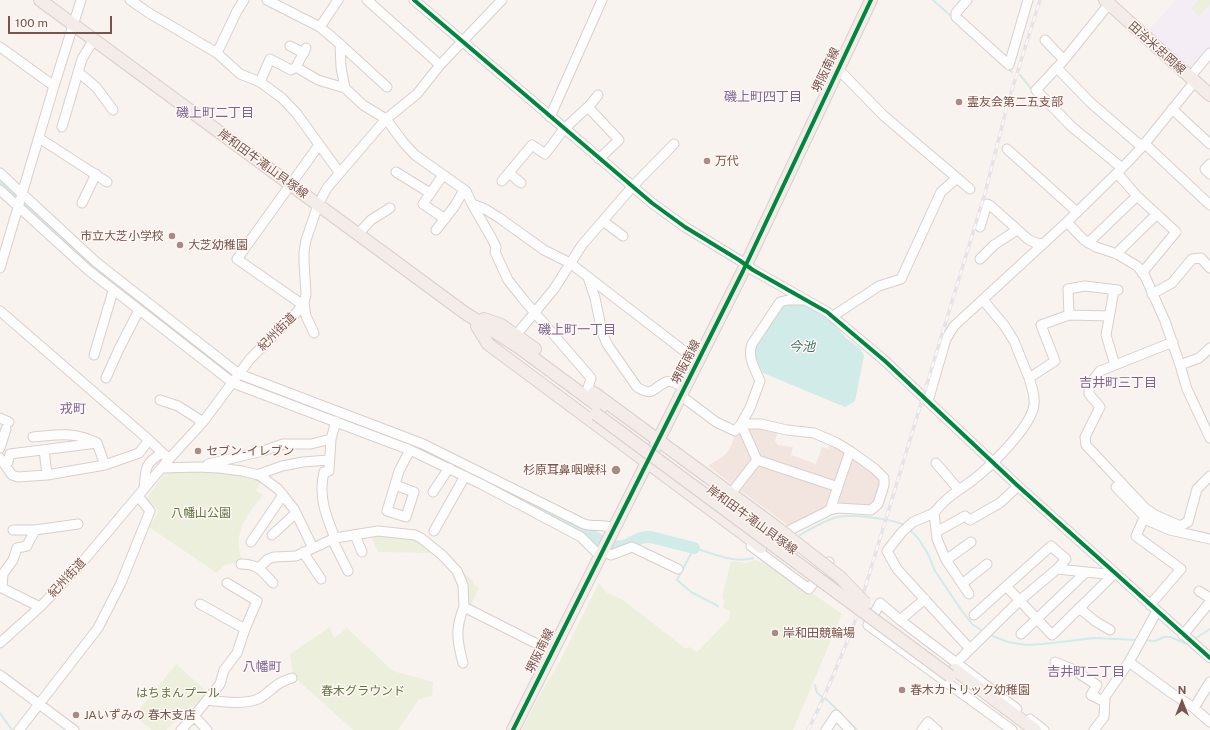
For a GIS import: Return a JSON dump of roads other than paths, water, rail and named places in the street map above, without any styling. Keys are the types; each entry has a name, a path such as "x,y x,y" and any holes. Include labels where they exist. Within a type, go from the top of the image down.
{"main road":[{"name":"岸和田牛滝山貝塚線","path":"40,0 465,313 517,346 599,411"},
{"name":"堺阪南線","path":"513,730 601,551 746,265 871,0"},
{"name":"田治米忠岡線","path":"1107,2 1210,95"},
{"name":"岸和田牛滝山貝塚線","path":"465,313 477,326 599,411 863,607 954,670 1035,730"},
{"path":"465,313 501,325 588,388 776,527 840,577 863,607"},
{"path":"477,326 488,344 761,547 822,590 863,607"},
{"name":"岸和田牛滝山貝塚線","path":"954,670 1023,730"}],"street":[{"path":"1,262 3,244 21,200 81,0"},
{"path":"130,0 149,13 217,53 240,74 260,82 282,98 297,114 339,172"},
{"path":"217,53 237,11 244,0"},
{"path":"267,0 320,27 387,87"},
{"path":"320,27 338,0"},
{"path":"367,0 440,65"},
{"path":"414,0 632,187 685,227 833,316 880,357 1115,574 1210,658"},
{"name":"紀州街道","path":"0,643 40,607 79,566 162,468 166,456 203,422 250,359 297,312 303,304 306,294 304,252 306,240 318,205 327,188 339,172 386,119 417,94 440,65 502,0"},
{"path":"550,116 602,0"},
{"path":"967,0 956,13 956,17 1009,65 1028,0"},
{"path":"1107,2 1064,60 1036,90 1072,127 1120,170 1137,196 1176,232 1142,273"},
{"path":"62,127 82,59 94,40"},
{"path":"1044,40 1064,60"},
{"path":"340,44 341,67 345,88"},
{"path":"260,82 270,59 290,70 296,67 305,51 290,46"},
{"path":"0,47 54,86"},
{"path":"928,401 946,339 954,326 1044,244 1120,170 1143,145 1172,109 1210,54"},
{"path":"296,67 318,80 345,88 364,105 386,119 415,156 464,190 496,247 495,252 508,280 591,378 588,388"},
{"path":"1057,68 1091,103 1143,145 1210,205"},
{"path":"838,70 884,116 970,189"},
{"path":"78,72 96,87 113,110"},
{"path":"502,181 509,173 529,142 545,154 564,129 588,107 598,95"},
{"path":"588,107 619,140 599,159"},
{"path":"1172,109 1210,144"},
{"path":"39,138 108,182"},
{"path":"516,335 554,289 582,244 632,187 674,144"},
{"path":"314,333 306,316 303,304 237,259 319,145"},
{"path":"1007,149 1077,212"},
{"path":"1210,164 1205,169 1210,174"},
{"path":"396,172 430,193"},
{"path":"0,173 21,200 88,270 139,310 236,378 336,421 410,450 465,476 484,480 592,527 605,525 612,530"},
{"path":"509,173 521,183"},
{"path":"82,203 96,174"},
{"path":"443,175 423,204 445,219"},
{"path":"833,316 879,286 901,279 941,192 957,178"},
{"path":"0,190 21,200 236,378 423,444 581,537 601,551 611,555 632,547 650,552 675,565"},
{"path":"436,230 464,190"},
{"path":"1088,243 1137,196"},
{"path":"472,204 485,209 544,250 570,263 697,362"},
{"path":"980,228 987,204 1032,242 1044,244"},
{"path":"358,234 371,220 390,208"},
{"path":"1116,254 1157,214"},
{"path":"603,221 623,236"},
{"path":"1067,222 1088,243 1116,254 1137,266 1142,273 1165,321 1187,389 1210,438"},
{"path":"980,259 994,245 1017,230"},
{"path":"1152,294 1172,284 1192,259 1201,258 1209,265"},
{"path":"588,277 595,298 602,332 607,344 637,387 643,391 650,391 655,390 666,382 671,382 716,422 735,431 741,424 750,408 760,381 750,356 752,344 780,302 788,300 806,300"},
{"path":"1069,314 1068,289 1085,286 1116,290 1106,335 1115,365"},
{"path":"94,355 113,291"},
{"path":"970,649 897,569 887,551 902,532 913,522 934,513 942,503 974,479 993,462 1026,426 1032,413 1034,405 1033,390 1014,341 1004,325 983,300"},
{"path":"106,378 119,348 139,310"},
{"path":"0,311 166,456"},
{"path":"1029,378 1055,360 1041,325 1069,314 1109,316"},
{"path":"1173,342 1100,371 1089,385 1089,394 1100,407 1085,437 1086,445 1145,508 1155,515 1182,525 1188,522 1197,490 1210,476"},
{"path":"1180,365 1199,358 1210,348"},
{"path":"160,400 178,406 203,422"},
{"path":"336,421 331,439 329,471 324,472 322,477 322,497 325,513 334,539 348,571"},
{"path":"0,448 5,423"},
{"path":"741,424 761,424 787,430 814,433 837,443 850,451 875,469 884,478 884,485 878,504 871,510 838,508 830,510 788,531"},
{"path":"741,424 757,460 838,487"},
{"path":"33,436 72,434 80,436 97,443 104,464"},
{"path":"198,467 263,451 282,444 311,444 331,439"},
{"path":"2,461 12,475 18,478 47,475 104,464 139,453 149,440"},
{"path":"646,462 653,473 809,589 830,562 669,442 658,440"},
{"path":"2,461 8,462 10,454 97,443"},
{"path":"44,450 47,475"},
{"path":"395,485 399,471 410,450"},
{"path":"830,510 850,451"},
{"path":"144,489 145,474 148,464 151,460 166,456"},
{"path":"257,475 282,466 296,463 329,460"},
{"path":"733,491 757,460"},
{"path":"936,463 959,490"},
{"path":"162,468 198,467 242,471 257,475 278,488 296,513 313,548"},
{"path":"433,492 449,468"},
{"path":"434,531 465,476"},
{"path":"1122,483 1116,487 1144,518 1170,530 1210,539"},
{"path":"936,532 965,516 970,520 1000,503 1018,486"},
{"path":"251,542 282,494"},
{"path":"19,730 98,628 121,583 150,511 138,496"},
{"path":"272,535 296,513"},
{"path":"934,513 937,539 946,560 969,594"},
{"path":"1144,518 1136,536 1181,569 1150,604"},
{"path":"13,530 35,530 78,524"},
{"path":"35,530 33,537 27,546 17,548 13,560 3,574 1,587 40,607"},
{"path":"259,568 268,559 274,557 296,556 334,539 354,535 378,531 420,538 442,555 457,571 463,585 464,607 459,619 458,640 463,663"},
{"path":"354,535 362,552"},
{"path":"946,560 971,542"},
{"path":"954,670 970,649 1019,600 1066,559 1051,546 974,615"},
{"path":"303,552 321,579"},
{"path":"241,564 250,564 259,568 273,583"},
{"path":"962,584 987,564"},
{"path":"1056,569 1115,574"},
{"path":"1021,634 1086,572"},
{"path":"1006,586 1052,635 1115,574"},
{"path":"181,730 220,684 224,670 237,653 257,601 227,583"},
{"path":"1199,591 1210,598"},
{"path":"894,644 904,623 925,599"},
{"path":"1183,635 1210,602"},
{"path":"1012,730 868,625 880,603 904,623 954,670 1044,730"},
{"path":"200,604 245,629"},
{"path":"464,607 551,651"},
{"path":"1079,608 1094,621 1110,630"},
{"path":"1094,730 1104,716 1105,697 1129,662 1157,611"},
{"path":"1056,662 1072,669 1097,685 1091,695 1105,702"},
{"path":"1129,662 1194,708 1210,722"},
{"path":"0,675 74,730"},
{"path":"207,700 226,703 259,699 278,683 292,678"},
{"path":"1194,708 1210,682"},
{"path":"826,730 836,715 850,730"},
{"path":"194,716 207,730"},
{"path":"922,730 928,722 937,730"}],"water":[{"name":"今池","path":"805,303 825,314 846,338 860,348 864,356 855,401 845,407 763,373 755,357 754,348 784,305"}],"waterway":[{"path":"933,0 952,17"},
{"path":"1007,68 1012,72"},
{"path":"1020,75 1033,91"},
{"path":"0,181 41,221 106,276 232,376 438,456"},
{"path":"476,475 588,532 595,538 609,545 619,547 642,538 651,537 694,548"},
{"path":"800,535 834,518 849,516 860,516 892,521 906,526"},
{"path":"909,529 918,538 928,554 935,571 962,611 972,624 984,632"},
{"path":"718,606 691,592 677,580 694,548 731,559 738,560 753,558"},
{"path":"1194,639 1210,629"},
{"path":"990,635 1008,642 1026,645 1094,638 1137,640"},
{"path":"1144,640 1155,641 1164,637 1170,637 1187,644 1189,643"},
{"path":"815,685 816,691 839,712"},
{"path":"0,713 12,730"},
{"path":"848,721 857,730"}],"railway":[{"path":"808,730 827,691 854,624 985,193 1009,99 1040,0"}],"place":[{"name":"霊友会第二五支部","path":"959,102"},
{"name":"万代","path":"707,161"},
{"name":"市立大芝小学校","path":"172,236"},
{"name":"大芝幼稚園","path":"180,245"},
{"name":"セブン-イレブン","path":"198,451"},
{"name":"杉原耳鼻咽喉科","path":"616,470"},
{"name":"岸和田競輪場","path":"775,633"},
{"name":"春木カトリック幼稚園","path":"902,690"},
{"name":"JAいずみの 春木支店","path":"76,715"}],"district":[{"name":"磯上町四丁目","path":"763,97"},
{"name":"磯上町二丁目","path":"215,113"},
{"name":"磯上町一丁目","path":"577,330"},
{"name":"吉井町三丁目","path":"1118,383"},
{"name":"戎町","path":"73,409"},
{"name":"八幡町","path":"262,667"},
{"name":"吉井町二丁目","path":"1086,672"}],"park label":[{"name":"八幡山公園","path":"201,513"},
{"name":"春木グラウンド","path":"363,691"},
{"name":"はちまんプール","path":"178,693"}]}
